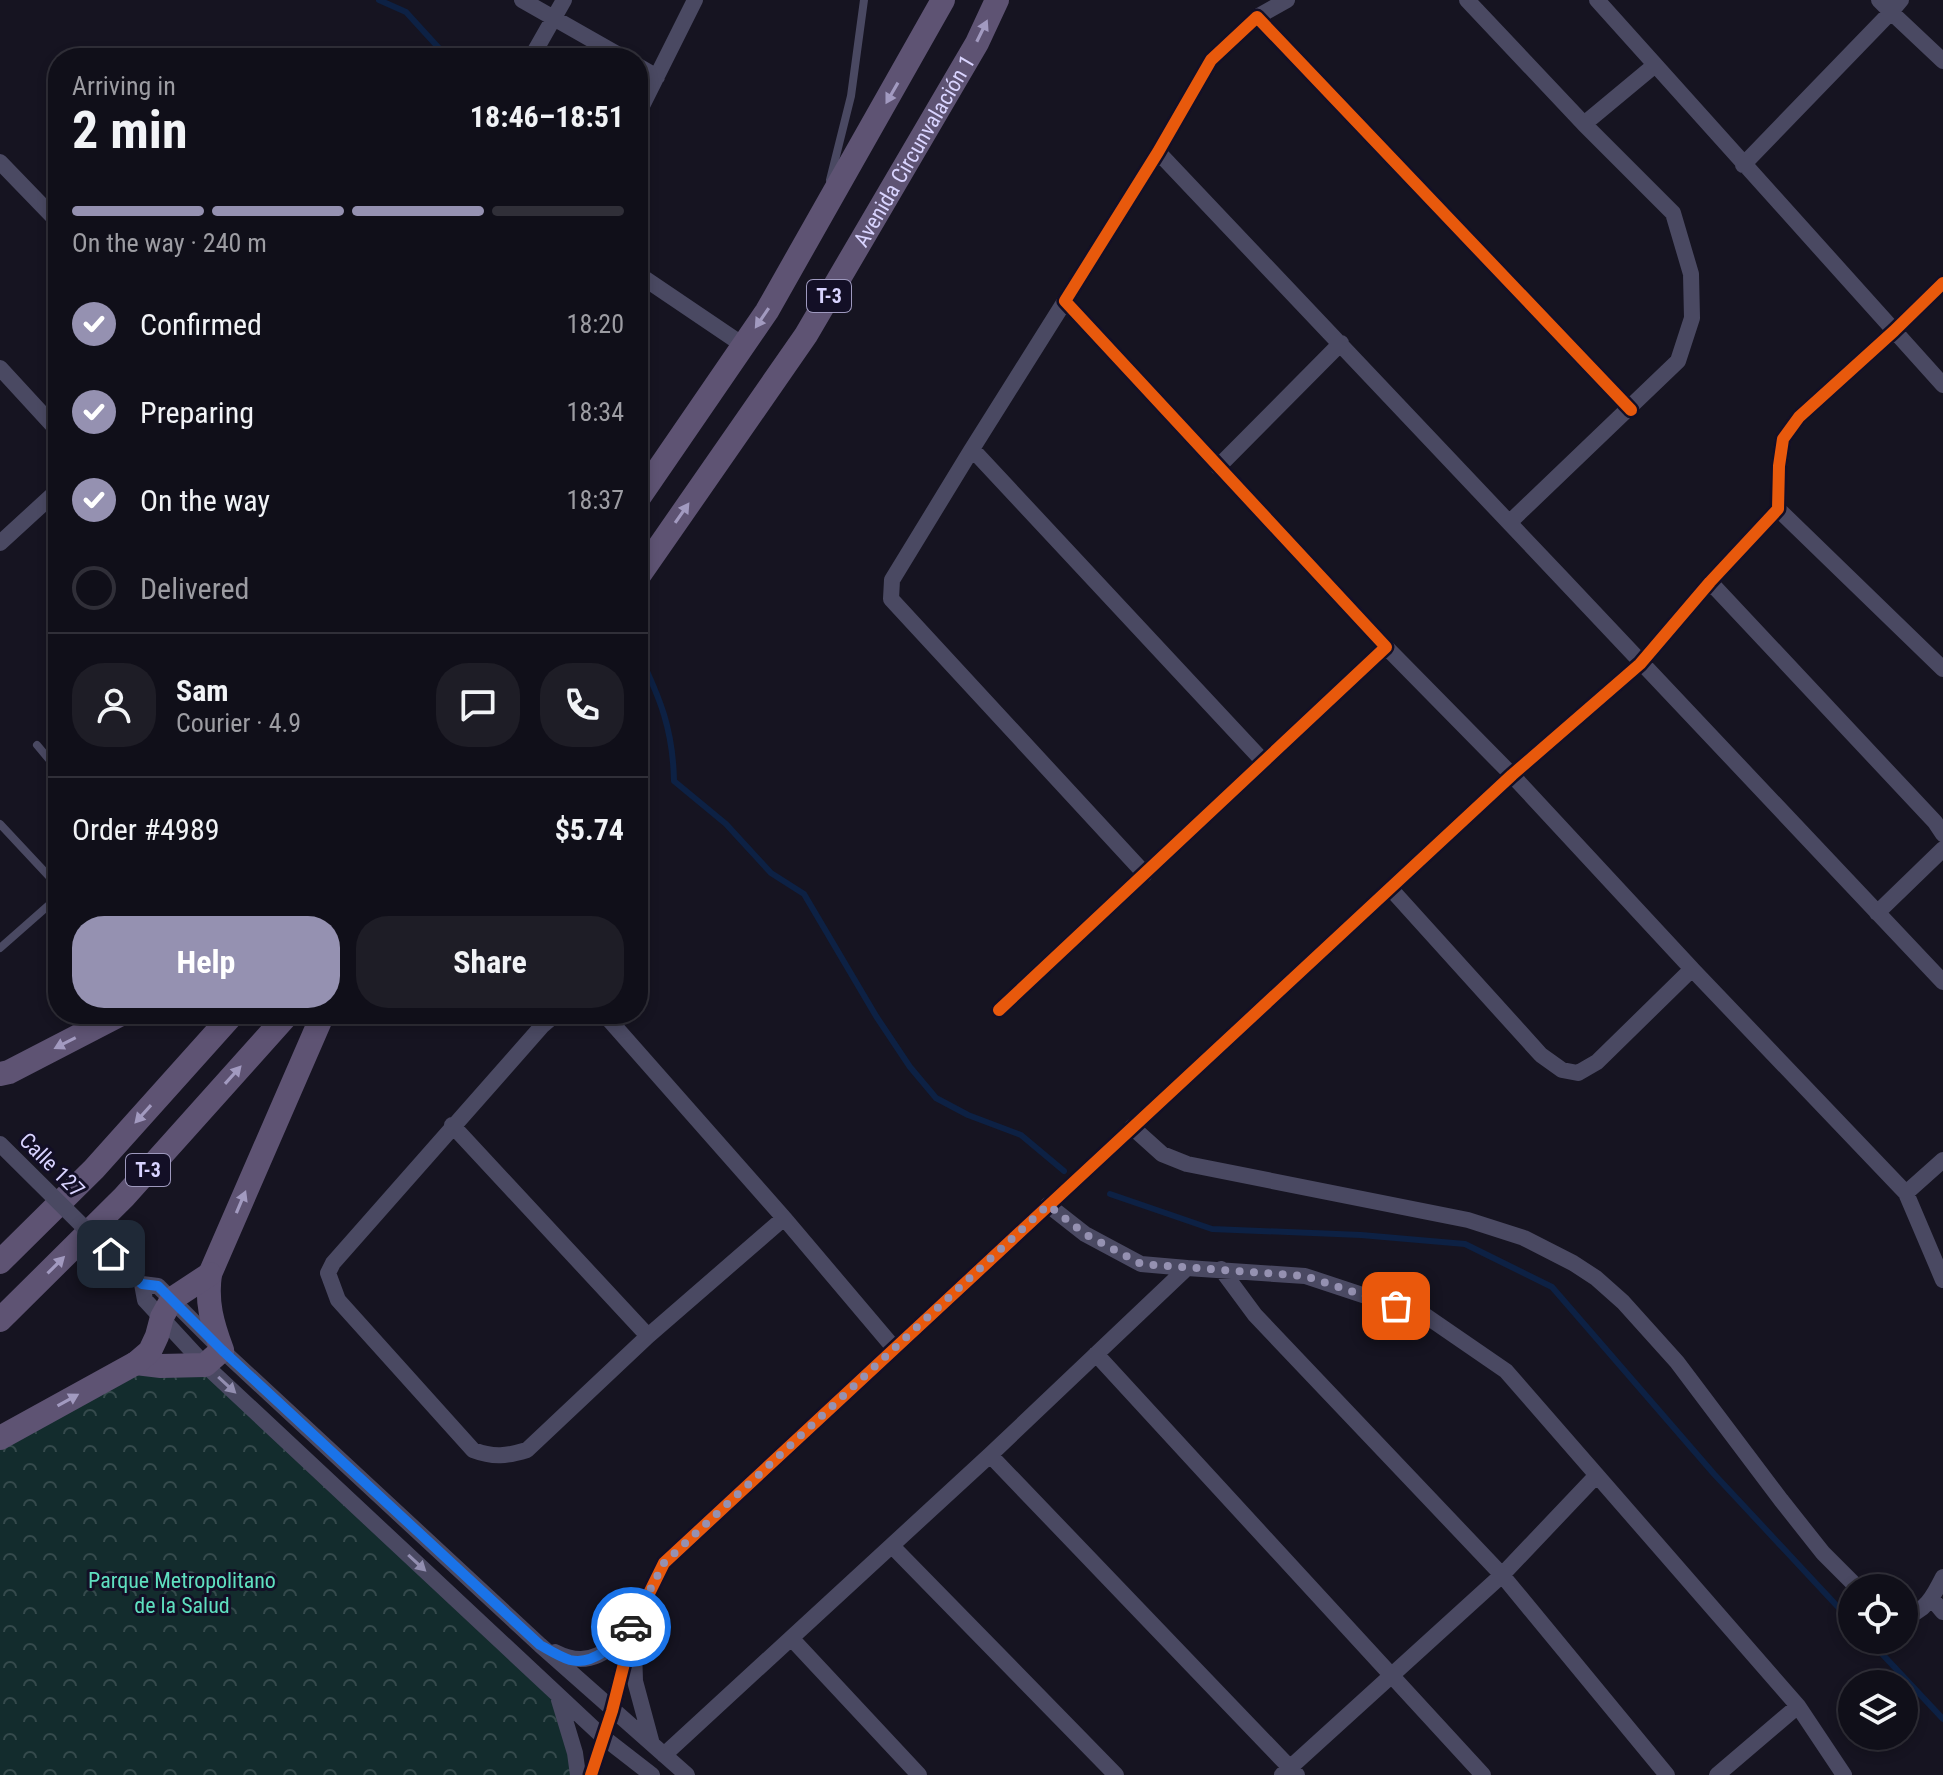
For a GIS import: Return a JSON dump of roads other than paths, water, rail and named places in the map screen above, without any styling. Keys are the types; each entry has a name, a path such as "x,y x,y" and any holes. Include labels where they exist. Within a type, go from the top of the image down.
{"main road":[{"name":"T-3","path":"648,484 767,311 943,0"},
{"name":"Avenida Circunvalación 1","path":"648,563 806,335 977,43 997,0"},
{"path":"3,1078 103,1024"},
{"name":"T-3","path":"0,1262 94,1169 224,1024"},
{"name":"T-3","path":"0,1320 124,1197 279,1024"},
{"path":"136,1363 161,1366 214,1357 208,1293 210,1274 319,1024"},
{"path":"0,1438 136,1363 150,1351 167,1308 210,1274"}],"street":[{"path":"522,0 606,48"},
{"path":"537,48 564,0"},
{"path":"648,95 695,0"},
{"path":"1145,874 891,599 892,580 1158,152 1211,60 1257,17 1287,0"},
{"path":"1467,0 1673,213 1691,274 1692,318 1678,361 1631,410 1511,521"},
{"path":"1597,0 1943,385"},
{"path":"1743,165 1890,4 1943,61"},
{"path":"1257,17 1631,410"},
{"path":"1584,124 1655,65"},
{"path":"648,72 657,77"},
{"path":"1158,152 1511,521 1640,664 1943,982"},
{"path":"0,162 48,212"},
{"path":"648,281 743,345"},
{"path":"591,1775 612,1711 634,1624 664,1563 1512,775 1640,664 1778,509 1783,439 1799,417 1943,283"},
{"path":"1065,301 1386,647 1512,775 1906,1193 1943,1280"},
{"path":"1218,467 1341,343"},
{"path":"0,368 48,420"},
{"path":"972,449 1263,761"},
{"path":"0,543 48,499"},
{"path":"1778,509 1943,669"},
{"path":"1710,582 1943,834"},
{"path":"999,1010 1386,647"},
{"path":"1877,913 1943,849"},
{"path":"1390,888 1541,1055 1562,1070 1578,1073 1597,1062 1692,969"},
{"path":"544,1024 452,1125 333,1263 328,1273 338,1300 473,1450 504,1457 527,1450 648,1336 784,1218"},
{"path":"613,1024 894,1348"},
{"path":"452,1125 648,1336"},
{"path":"1132,1127 1162,1154 1187,1164 1468,1220 1524,1238 1573,1263 1623,1302 1677,1362 1781,1500 1844,1574"},
{"name":"Calle 127","path":"0,1144 137,1279 158,1286 167,1308 214,1357"},
{"path":"1906,1193 1943,1160"},
{"path":"1048,1205 1085,1234 1141,1264 1305,1276 1426,1316 1506,1371 1798,1706 1844,1775"},
{"path":"658,1750 792,1639 1187,1268"},
{"path":"1221,1269 1255,1315 1502,1575 1667,1775"},
{"path":"1096,1354 1483,1775"},
{"path":"214,1357 687,1775"},
{"path":"214,1357 557,1694 603,1737 652,1774"},
{"path":"990,1455 1289,1772 1502,1575 1596,1476"},
{"path":"892,1546 1116,1775"},
{"path":"1918,1612 1937,1606 1943,1577"},
{"path":"540,1645 570,1660 581,1661 608,1649 634,1624"},
{"path":"634,1624 635,1681 658,1750"},
{"path":"792,1639 919,1775"},
{"path":"557,1694 575,1753 578,1775"},
{"path":"1717,1775 1798,1706"},
{"path":"639,1775 652,1774"}],"lane":[{"path":"822,215 851,96 864,0"},
{"path":"37,745 48,758"},
{"path":"0,824 48,875"},
{"path":"0,948 48,906"}],"waterway":[{"path":"379,0 406,12 439,48"},
{"path":"648,673 664,714 674,781 726,824 771,873 804,894 910,1067 936,1098 968,1115 1021,1135 1064,1171"},
{"path":"1110,1194 1212,1229 1361,1235 1465,1244 1552,1287 1714,1474 1838,1607"},
{"path":"1882,1654 1943,1719"}],"park label":[{"name":"Parque Metropolitano de la Salud","path":"182,1592"}]}
